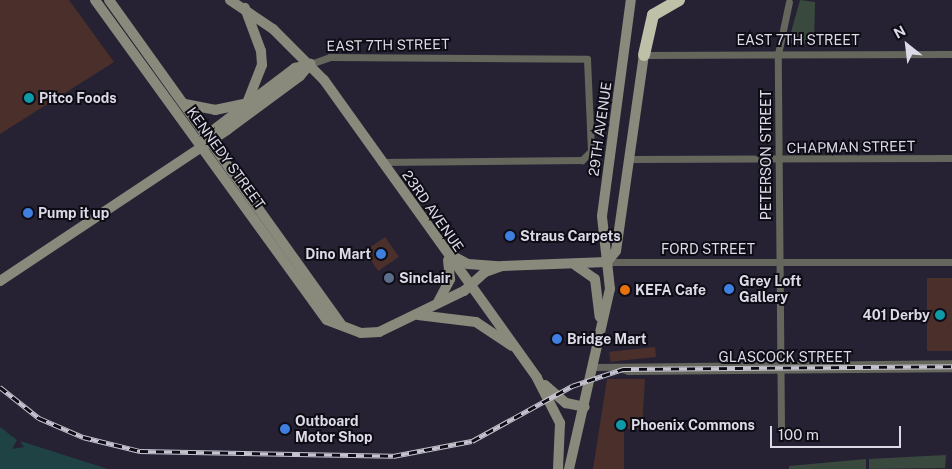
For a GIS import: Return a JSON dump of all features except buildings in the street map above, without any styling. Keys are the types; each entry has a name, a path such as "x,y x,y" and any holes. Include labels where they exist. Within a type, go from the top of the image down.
{"highway":[{"path":"644,55 653,15 679,0"}],"main road":[{"name":"KENNEDY STREET","path":"95,0 327,320 361,332 379,332 418,315 470,286"},
{"name":"KENNEDY STREET","path":"109,0 341,324"},
{"name":"23RD AVENUE","path":"230,0 245,8 310,64 537,378 560,423 558,469"},
{"name":"29TH AVENUE","path":"568,469 585,407 594,367 600,323 610,289 602,216 631,0"},
{"path":"185,104 216,110 247,103 262,65 261,51 245,8"},
{"path":"607,262 616,252 631,159 644,55"},
{"name":"EAST 7TH STREET","path":"208,136 300,76 310,64"},
{"name":"EAST 7TH STREET","path":"0,281 100,217 200,146 208,136 247,103 295,68 310,64"},
{"path":"446,252 468,264 502,266"},
{"path":"438,303 450,279 446,252"},
{"name":"FORD STREET","path":"470,286 486,272 502,266 607,262"},
{"path":"574,264 594,279 600,323"},
{"path":"418,315 476,322 517,351"},
{"path":"537,378 566,403 585,407"}],"street":[{"name":"PETERSON STREET","path":"781,428 778,263 778,54 789,2"},
{"name":"EAST 7TH STREET","path":"644,55 952,54"},
{"name":"EAST 7TH STREET","path":"310,64 330,57 587,59 590,151 582,160 381,162"},
{"name":"CHAPMAN STREET","path":"631,159 778,161 952,158"},
{"name":"FORD STREET","path":"607,262 952,262"},
{"name":"GLASCOCK STREET","path":"594,367 619,367 628,371 952,363"},
{"name":"GLASCOCK STREET","path":"780,367 952,368"}],"shaded area":[{"path":"800,0 815,2 814,44 788,43"},
{"path":"0,427 20,436 125,469 0,469"},
{"path":"946,455 945,468 869,469 869,459"},
{"path":"866,459 866,469 789,469 789,466"}],"pier":[{"path":"0,427 20,436 128,469 108,469 20,441 24,447 12,449 17,440"}],"railway":[{"path":"0,387 39,418 83,437 140,451 393,456 472,441 572,386 623,369 952,366"}],"place":[{"name":"Pitco Foods","path":"29,98"},
{"name":"Pump it up","path":"28,213"},
{"name":"Straus Carpets","path":"510,236"},
{"name":"Dino Mart","path":"381,254"},
{"name":"Sinclair","path":"389,278"},
{"name":"Grey Loft Gallery","path":"729,289"},
{"name":"KEFA Cafe","path":"625,290"},
{"name":"401 Derby","path":"940,315"},
{"name":"Bridge Mart","path":"557,339"},
{"name":"Phoenix Commons","path":"621,425"},
{"name":"Outboard Motor Shop","path":"285,429"}]}
